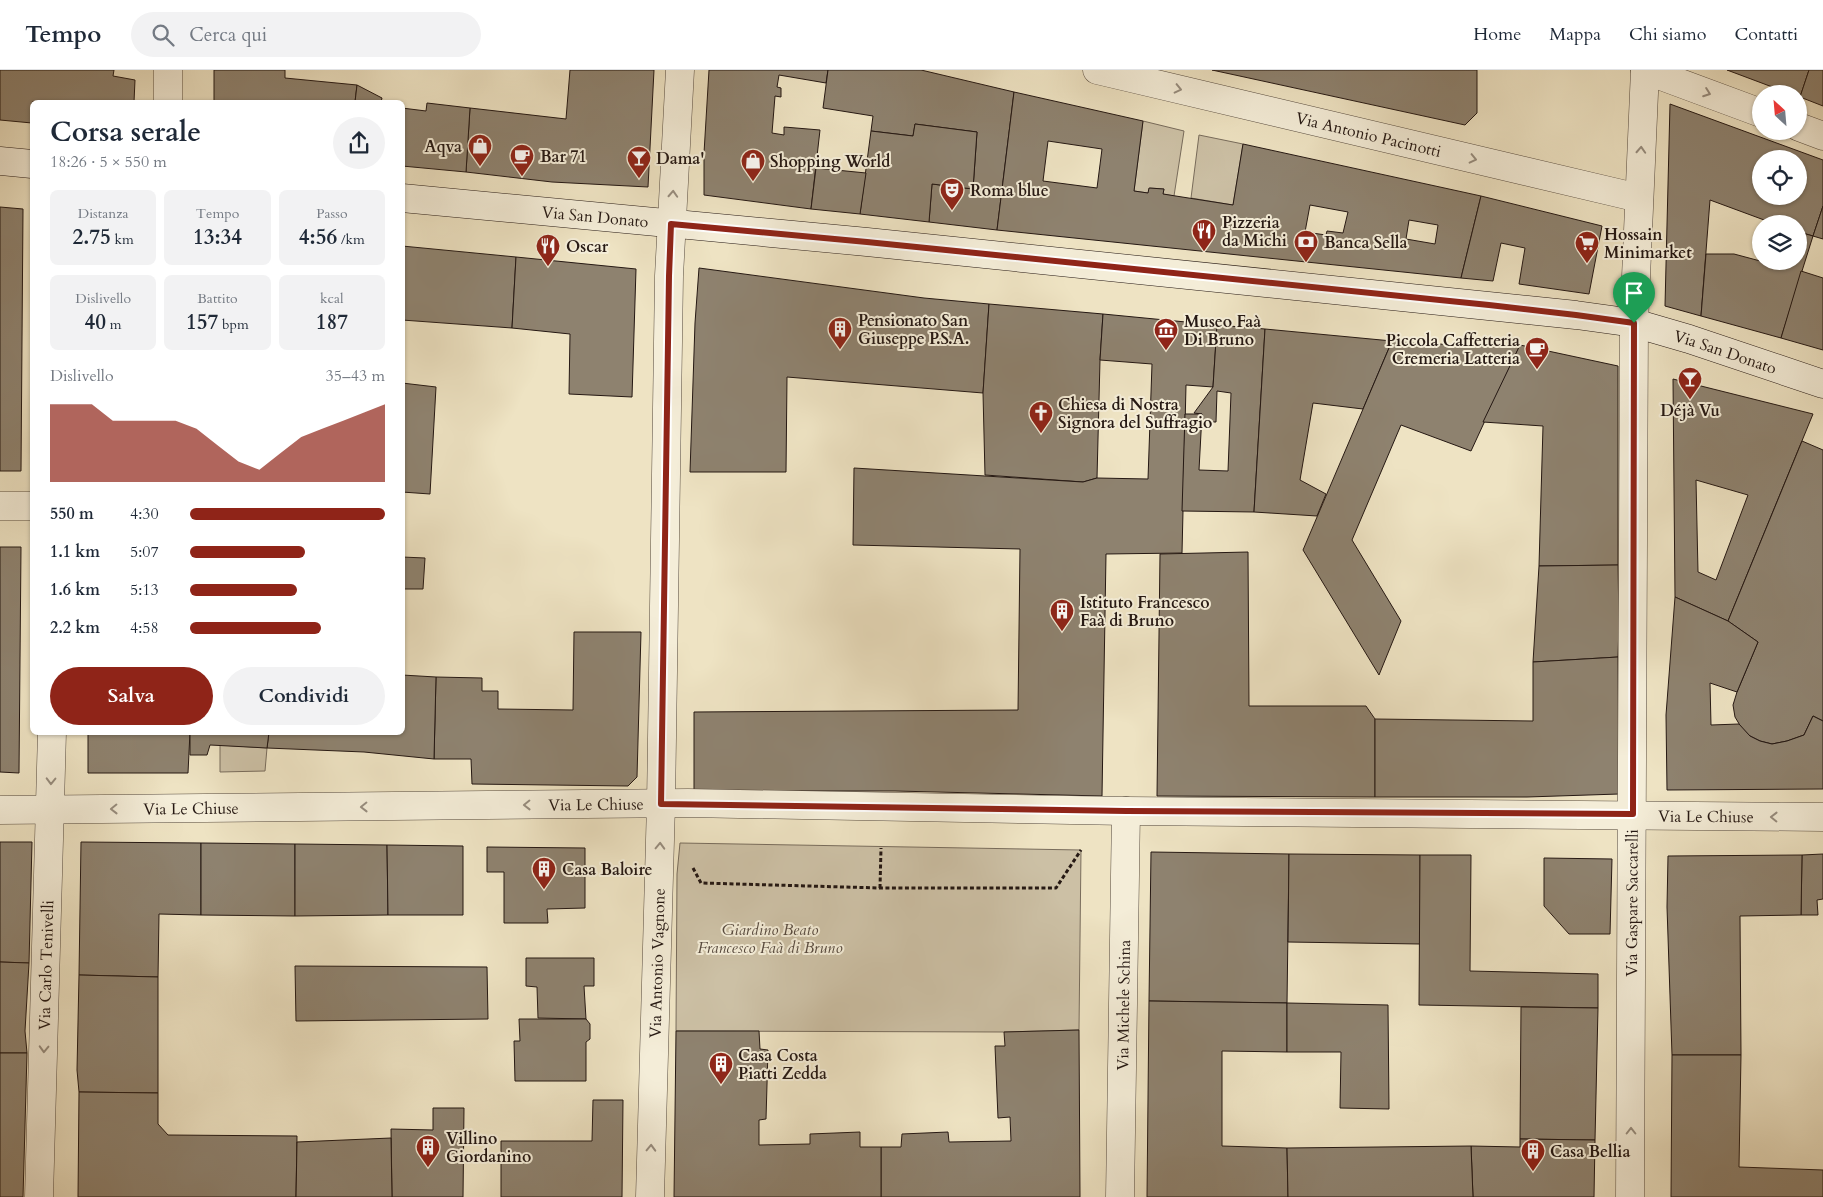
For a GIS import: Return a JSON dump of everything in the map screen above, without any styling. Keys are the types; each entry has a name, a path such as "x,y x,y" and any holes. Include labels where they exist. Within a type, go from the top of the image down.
{"street":[{"path":"168,70 168,100"},
{"name":"Via Antonio Vagnone","path":"650,1197 661,804 668,296 680,70"},
{"name":"Via Antonio Pacinotti","path":"1097,70 1136,74 1639,198"},
{"path":"1645,70 1752,110"},
{"name":"Via Gaspare Saccarelli","path":"1630,1197 1634,323 1645,70"},
{"path":"1808,130 1823,136"},
{"path":"0,160 30,164"},
{"name":"Via San Donato","path":"405,198 867,242 1567,314 1634,323 1689,339 1823,384"},
{"path":"0,506 30,506"},
{"name":"Via Carlo Tenivelli","path":"39,1197 52,735"},
{"name":"Via Le Chiuse","path":"0,810 661,804 1126,811 1823,817"},
{"name":"Via Michele Schina","path":"1120,1197 1126,811"}],"path":[{"path":"880,888 881,848"},
{"path":"693,867 701,883 880,888 1056,888 1081,850"}],"green space":[{"path":"1143,121 1184,131 1174,196 1163,194 1164,189 1150,188 1148,193 1134,191"},
{"path":"1199,135 1243,144 1233,205 1191,198"},
{"path":"220,745 267,748 265,771 220,772"},
{"name":"Giardino Beato Francesco Faà di Bruno","path":"680,843 1081,850 1079,1030 1004,1032 676,1031 677,874"}],"building":[{"path":"0,70 114,70 113,76 135,80 134,100 30,100 30,123 0,120"},
{"path":"214,70 285,70 285,78 357,85 355,100 214,100"},
{"path":"570,70 654,70 648,187 552,182 466,172 470,108 566,119"},
{"path":"709,70 828,70 826,83 779,75 777,87 781,88 781,97 775,96 772,133 784,135 784,127 820,130 811,209 704,195 704,153"},
{"path":"828,70 921,70 1014,92 997,230 929,222 932,184 973,189 977,132 915,124 913,136 871,131 873,116 823,108"},
{"path":"1212,70 1477,70 1477,113 1465,125"},
{"path":"1727,70 1809,70 1804,85 1767,85"},
{"path":"1809,70 1823,70 1823,106 1808,100 1808,85 1804,85"},
{"path":"357,85 382,98 382,100 355,100"},
{"path":"1014,92 1143,121 1134,191 1148,193 1149,188 1164,189 1163,194 1233,205 1243,144 1481,196 1461,278 997,230","holes":["1048,141 1102,149 1097,188 1043,181","1310,205 1348,212 1343,233 1327,231 1326,235 1305,232","1409,220 1438,225 1435,244 1406,239"]},
{"path":"427,103 470,108 466,172 405,166 405,108 426,111"},
{"path":"1670,104 1752,134 1752,140 1768,140 1796,150 1752,150 1752,205 1807,205 1807,154 1823,160 1823,206 1813,236 1807,234 1807,215 1752,216 1710,200 1701,316 1665,306"},
{"path":"915,124 977,132 973,189 932,184 929,222 860,214 871,131 913,136"},
{"path":"816,168 866,173 860,214 811,209"},
{"path":"1481,196 1602,226 1589,294 1519,284 1525,248 1501,243 1493,281 1461,278"},
{"path":"1823,206 1823,239 1813,236"},
{"path":"0,207 23,209 21,471 0,471"},
{"path":"1807,234 1813,236 1807,255"},
{"path":"405,246 516,257 512,328 405,320"},
{"path":"1706,254 1734,254 1752,259 1752,270 1802,270 1781,338 1701,316"},
{"path":"516,257 636,269 632,397 569,394 570,334 512,328"},
{"name":"Pensionato San Giuseppe P.S.A.","path":"699,268 924,298 989,304 983,393 787,377 786,472 690,472 695,323"},
{"path":"1801,271 1823,278 1823,350 1781,338"},
{"name":"Chiesa di Nostra Signora del Suffragio","path":"989,304 1103,314 1097,478 1083,482 985,475 983,393"},
{"name":"Istituto Francesco Faà di Bruno","path":"1103,314 1217,325 1213,387 1186,385 1182,553 1106,554 1102,796 895,791 694,791 694,712 1018,710 1020,549 853,545 854,468 1083,482 1097,478 1148,479 1152,364 1100,360"},
{"path":"1217,325 1265,329 1254,512 1182,511 1185,414 1202,414 1194,413 1213,387","holes":["1217,391 1231,393 1228,471 1199,470 1202,414 1202,422 1216,422"]},
{"path":"1265,329 1392,341 1363,409 1313,403 1300,480 1326,494 1317,516 1254,512"},
{"path":"1392,341 1428,344 1520,345 1471,451 1401,425 1352,540 1401,621 1379,675 1303,550"},
{"path":"1520,345 1618,366 1618,565 1539,566 1543,426 1483,422"},
{"path":"1673,379 1813,414 1728,621 1675,597","holes":["1696,480 1748,495 1716,580 1698,572"]},
{"path":"405,383 436,387 430,494 405,492"},
{"path":"1802,441 1823,450 1823,721 1813,716 1804,735 1772,744 1750,736 1735,717 1733,705 1758,642 1728,621"},
{"path":"0,547 21,547 19,773 0,772"},
{"path":"1248,552 1249,706 1366,706 1375,719 1375,797 1157,796 1160,554"},
{"path":"405,557 425,558 423,589 405,589"},
{"path":"1618,565 1618,657 1533,662 1539,566"},
{"path":"1675,597 1728,621 1758,642 1737,692 1710,683 1711,725 1739,724 1750,736 1772,744 1804,735 1813,716 1823,721 1823,789 1667,790 1666,715"},
{"path":"574,632 641,632 637,777 628,786 472,784 471,759 434,759 436,677 482,678 482,691 498,691 498,709 573,710"},
{"path":"1618,657 1619,794 1527,797 1375,797 1375,719 1533,721 1533,662"},
{"path":"405,675 436,677 434,759 364,752 267,748 269,735 405,735"},
{"path":"88,735 190,735 188,773 88,773"},
{"path":"190,735 269,735 267,748 210,745 207,755 190,755"},
{"path":"0,842 32,842 29,963 0,962"},
{"path":"81,842 201,843 201,915 159,914 158,977 79,975"},
{"path":"201,843 295,844 295,916 201,915"},
{"path":"295,844 387,845 388,915 295,916"},
{"path":"387,845 463,846 463,915 388,915"},
{"name":"Casa Baloire","path":"487,847 585,848 585,908 547,909 548,923 504,923 504,872 487,872"},
{"path":"1151,852 1289,854 1287,1003 1149,1001"},
{"path":"1289,854 1420,855 1420,944 1288,942"},
{"path":"1823,854 1823,899 1817,900 1818,915 1801,915 1802,855"},
{"path":"1420,855 1471,855 1470,971 1598,974 1598,1008 1419,1005"},
{"path":"1802,855 1801,915 1740,916 1741,1055 1672,1055 1667,907 1668,856"},
{"path":"1544,858 1612,859 1610,934 1569,934 1544,906"},
{"path":"526,958 594,958 594,986 584,986 586,1019 538,1018 537,987 526,986"},
{"path":"0,962 29,963 25,1031 27,1053 0,1053"},
{"path":"295,966 487,967 488,1019 296,1021"},
{"path":"79,975 158,977 158,1093 79,1092 77,1070"},
{"path":"1149,1001 1287,1003 1287,1052 1222,1051 1222,1146 1287,1148 1288,1197 1147,1197"},
{"path":"1287,1003 1388,1005 1389,1109 1340,1108 1341,1052 1287,1052"},
{"path":"1521,1007 1598,1008 1595,1140 1520,1139"},
{"path":"519,1019 586,1019 590,1024 590,1039 586,1042 586,1081 515,1081 514,1041 520,1041"},
{"path":"1079,1030 1080,1197 881,1197 881,1147 901,1147 902,1134 948,1132 949,1142 1011,1141 1010,1117 998,1118 995,1046 1005,1046 1004,1032"},
{"name":"Casa Costa Piatti Zedda","path":"676,1031 759,1031 760,1049 768,1050 766,1119 759,1120 759,1145 810,1144 810,1134 860,1132 860,1147 881,1147 881,1197 674,1197"},
{"path":"0,1053 27,1053 23,1197 0,1197"},
{"path":"1672,1055 1741,1055 1739,1167 1823,1170 1823,1197 1671,1197"},
{"path":"79,1092 158,1093 158,1124 168,1135 297,1136 296,1197 78,1197"},
{"path":"593,1100 623,1100 622,1197 501,1197 501,1141 592,1141"},
{"name":"Villino Giordanino","path":"433,1108 464,1108 463,1197 392,1197 391,1129 433,1130"},
{"path":"391,1138 392,1197 296,1197 297,1142"},
{"name":"Casa Bellia","path":"1520,1139 1595,1140 1594,1197 1473,1197 1471,1146 1520,1147"},
{"path":"1471,1146 1473,1197 1288,1197 1287,1148"}],"place":[{"name":"Aqva","path":"480,167"},
{"name":"Bar 71","path":"522,177"},
{"name":"Dama'","path":"639,179"},
{"name":"Shopping World","path":"753,182"},
{"name":"Roma blue","path":"952,211"},
{"name":"Pizzeria da Michi","path":"1204,252"},
{"name":"Banca Sella","path":"1306,263"},
{"name":"Hossain Minimarket","path":"1587,264"},
{"name":"Oscar","path":"548,267"},
{"name":"Pensionato San Giuseppe P.S.A.","path":"840,350"},
{"name":"Museo Faà Di Bruno","path":"1166,351"},
{"name":"Piccola Caffetteria Cremeria Latteria","path":"1537,370"},
{"name":"Déjà Vu","path":"1690,400"},
{"name":"Chiesa di Nostra Signora del Suffragio","path":"1041,434"},
{"name":"Istituto Francesco Faà di Bruno","path":"1062,632"},
{"name":"Casa Baloire","path":"544,890"},
{"name":"Casa Costa Piatti Zedda","path":"721,1085"},
{"name":"Villino Giordanino","path":"428,1168"},
{"name":"Casa Bellia","path":"1533,1172"}],"route":[{"path":"671,224 1489,305 1634,323 1633,814 1126,811 661,804 671,224"}]}
